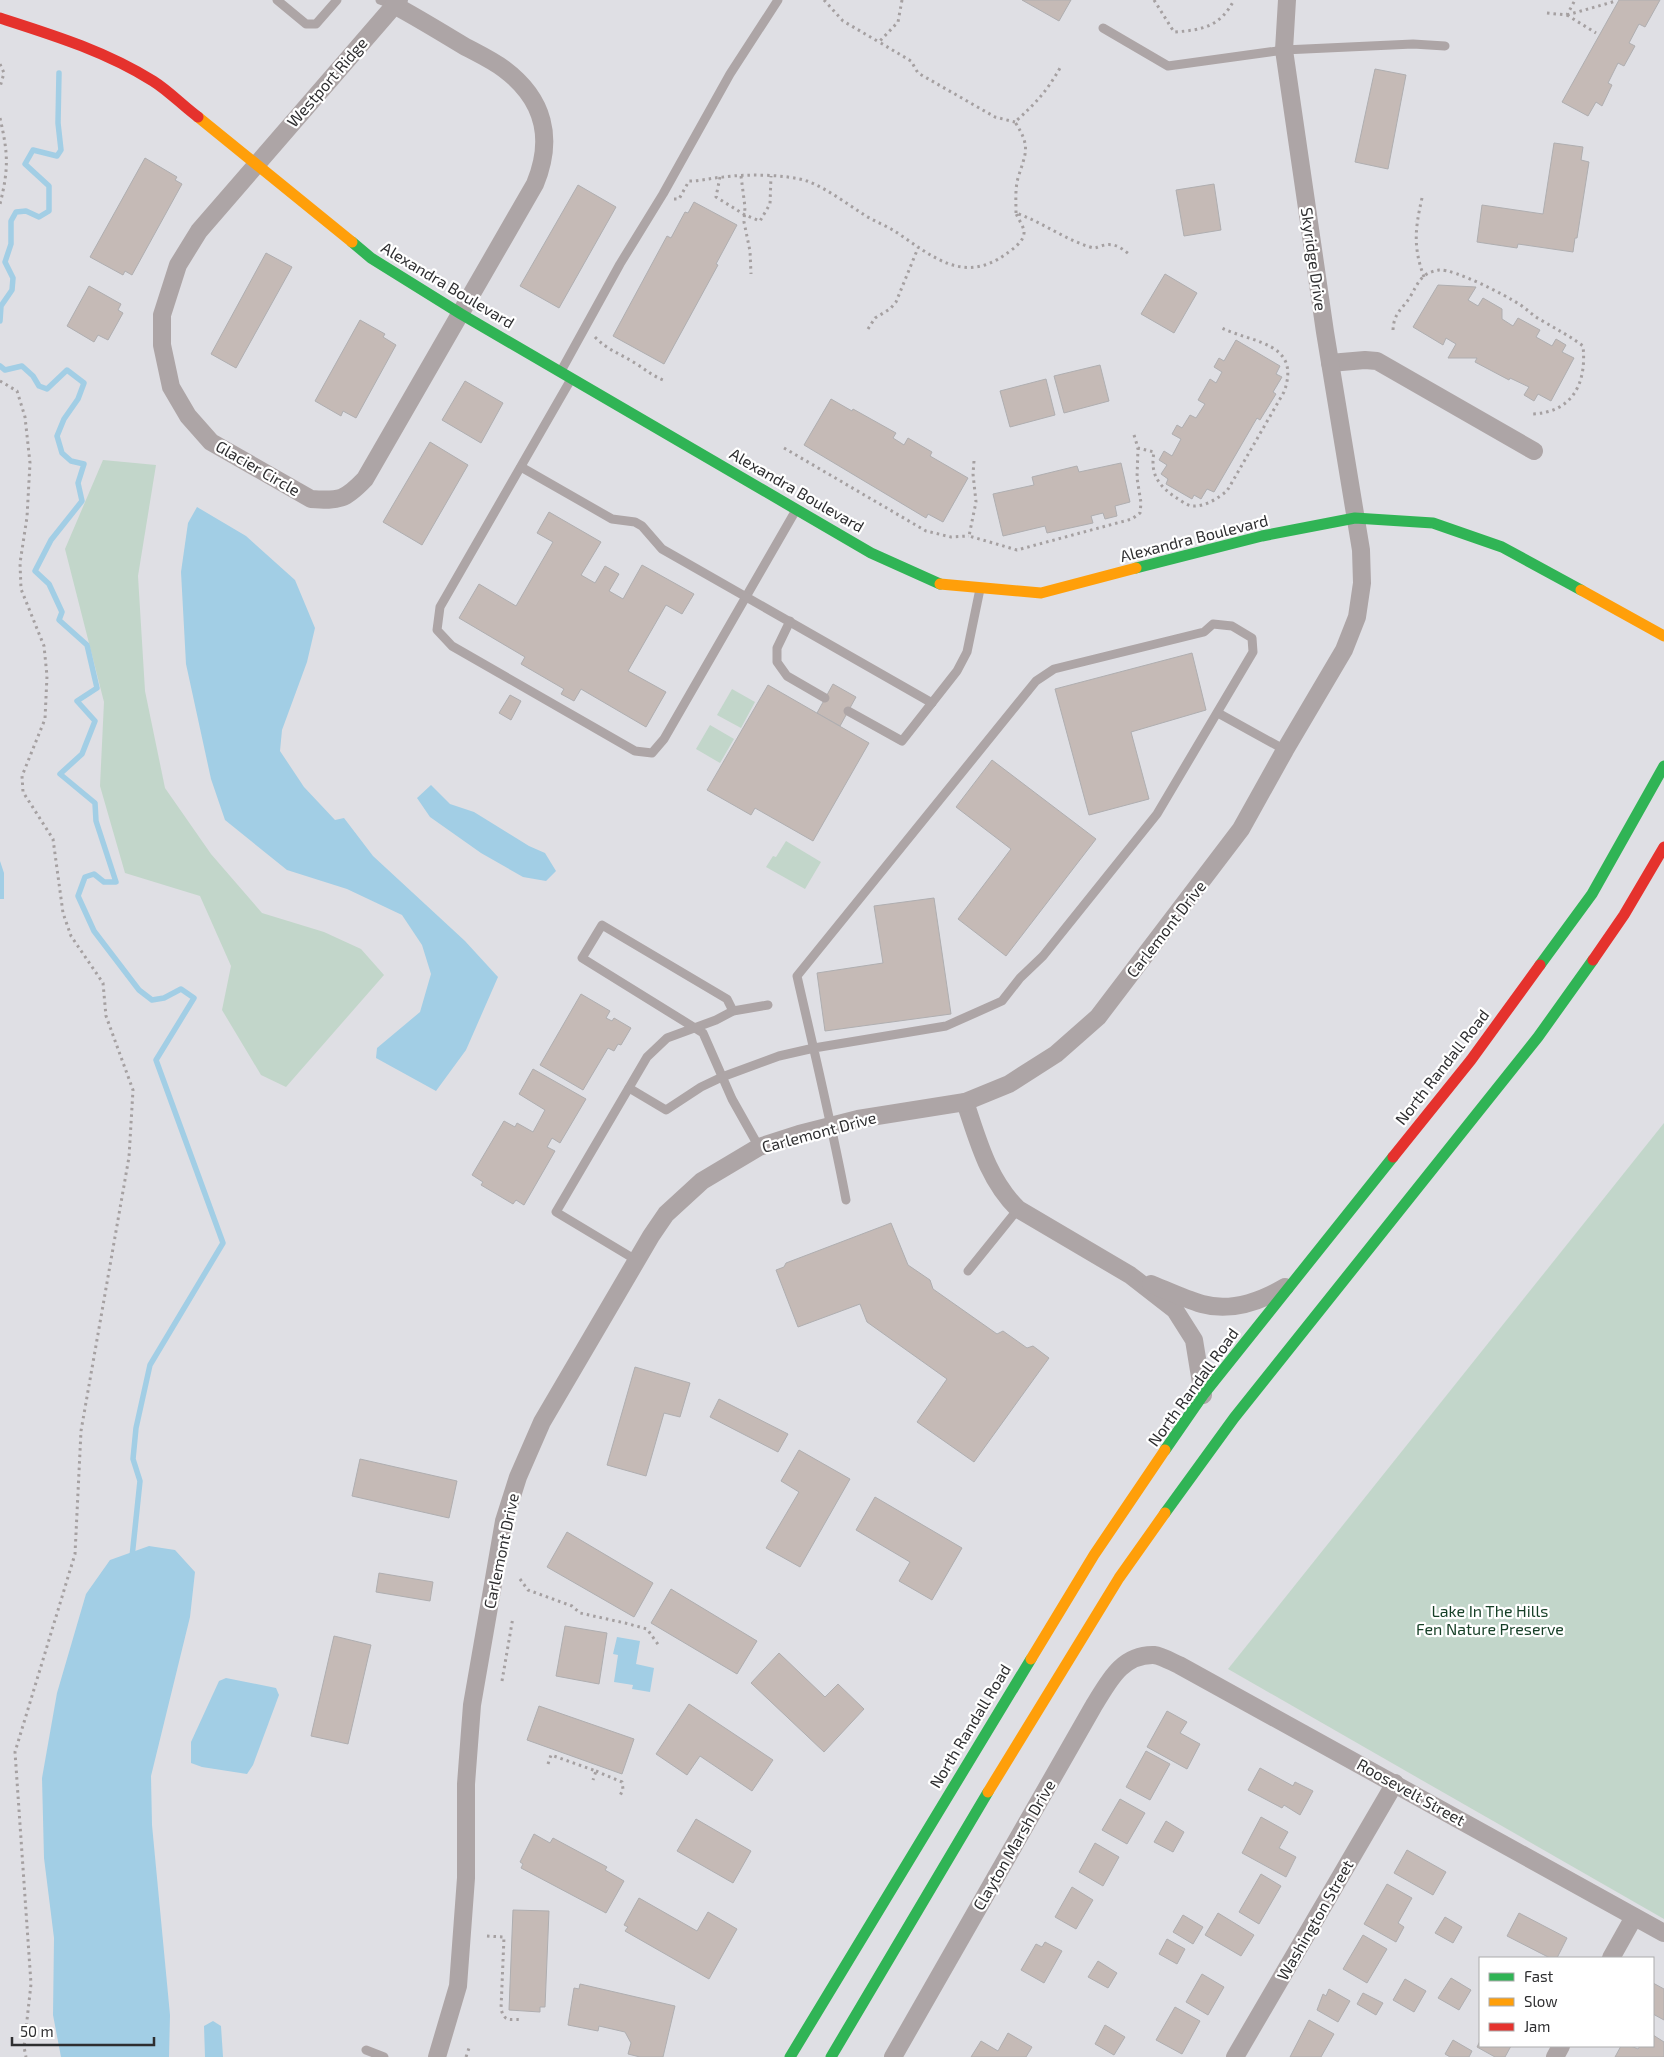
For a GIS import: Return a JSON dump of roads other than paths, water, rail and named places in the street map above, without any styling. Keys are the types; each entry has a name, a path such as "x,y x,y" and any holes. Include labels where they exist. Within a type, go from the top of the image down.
{"main road":[{"name":"Alexandra Boulevard","path":"0,18 75,42 108,56 146,77 370,258 461,314 872,553 943,585 1041,592 1262,536 1355,518 1434,523 1502,547 1664,636"},
{"name":"North Randall Road","path":"790,2057 1073,1588 1203,1395 1471,1060 1592,894 1664,766"},
{"path":"831,2057 1012,1752 1119,1578 1234,1418 1538,1037 1624,915 1664,847"}],"street":[{"name":"Skyridge Drive","path":"1288,0 1284,50 1355,518"},
{"name":"Westport Ridge","path":"256,164 391,2"},
{"name":"Glacier Circle","path":"256,164 199,231 178,265 162,315 162,345 171,387 188,416 211,442 311,499 330,500 350,496 365,479 535,184 543,166 546,141 542,117 528,90 504,68 391,2"},
{"path":"1330,363 1377,361 1534,451"},
{"name":"Carlemont Drive","path":"437,2057 458,1986 466,1878 466,1784 472,1706 504,1520 518,1477 542,1422 636,1260 666,1214 695,1188 734,1161 759,1147 858,1119 965,1102 1009,1084 1056,1054 1098,1017 1242,829 1284,750 1344,650 1357,617 1362,583 1361,550 1355,518"},
{"path":"965,1102 986,1162 1006,1197 1018,1209 1130,1275 1175,1310 1194,1340 1203,1395"},
{"path":"1130,1275 1203,1305 1232,1306 1272,1294 1292,1283"},
{"name":"Roosevelt Street","path":"1155,1655 1179,1665 1664,1933"},
{"name":"Clayton Marsh Drive","path":"893,2057 1092,1707 1119,1668 1133,1659 1155,1655"},
{"name":"Washington Street","path":"1235,2057 1395,1783"},
{"path":"1612,1957 1634,1917"}],"lane":[{"path":"277,0 306,24 316,24 337,0"},
{"path":"561,372 620,264 663,194 730,74 778,0"},
{"path":"1103,28 1168,66 1284,50 1413,44 1445,46"},
{"path":"572,378 440,607 437,630 452,646 635,751 652,753 664,739 797,509"},
{"path":"521,467 612,519 635,522 642,526 662,549 932,703"},
{"path":"848,711 902,741 957,671 967,652 980,588"},
{"path":"790,621 778,648 777,662 787,676 825,698"},
{"path":"630,1088 666,1110 701,1087 722,1077 779,1056 814,1048 946,1026 1002,1001 1020,978 1043,956 1157,814 1253,652 1252,638 1232,626 1213,624 1204,632 1054,669 1036,681 797,976 814,1048 832,1126 846,1200"},
{"path":"1218,713 1284,750"},
{"path":"733,1011 727,999 602,925 582,958 703,1033 722,1077 759,1147"},
{"path":"636,1260 556,1212 647,1057 667,1038 733,1011 768,1005"},
{"path":"968,1271 1018,1209"},
{"path":"366,2050 384,2057"}],"water":[{"path":"197,507 246,536 295,580 315,628 307,662 282,730 280,751 304,787 335,820 344,818 373,856 465,941 498,977 466,1050 436,1091 376,1058 377,1048 420,1012 431,974 422,945 402,915 347,889 287,870 225,820 211,779 186,664 181,572 188,523"},
{"path":"431,785 450,804 474,812 529,846 545,853 556,871 546,881 523,877 481,853 430,817 417,798"},
{"path":"0,861 4,873 4,899 0,899"},
{"path":"149,1546 175,1550 195,1572 190,1617 151,1776 152,1825 170,2015 169,2057 61,2057 53,2015 54,1938 44,1858 42,1778 57,1693 86,1594 110,1560"},
{"path":"617,1637 640,1641 636,1664 654,1668 650,1692 632,1689 633,1685 614,1682 618,1655 613,1654"},
{"path":"226,1678 276,1688 279,1695 253,1765 247,1774 202,1767 191,1763 191,1742 219,1681"},
{"path":"213,2021 221,2026 223,2057 205,2057 204,2026"}],"waterway":[{"path":"0,321 1,306 12,290 13,278 5,262 11,244 11,221 16,212 26,211 39,217 49,211 49,186 25,164 33,150 57,156 61,150 58,123 59,73"},
{"path":"0,366 5,370 22,366 33,376 39,386 47,389 67,370 84,383 78,399 64,419 57,436 62,453 71,461 84,464 78,483 82,501 51,540 35,571 49,584 62,612 59,620 87,645 97,688 77,701 95,721 82,754 60,774 95,803 96,821 116,882 104,882 94,874 85,877 78,896 94,931 139,990 152,1000 164,998 181,989 194,998 156,1060 223,1243 150,1365 136,1428 133,1459 140,1481 132,1557"}],"park label":[{"name":"Lake In The Hills Fen Nature Preserve","path":"1490,1620"}]}
